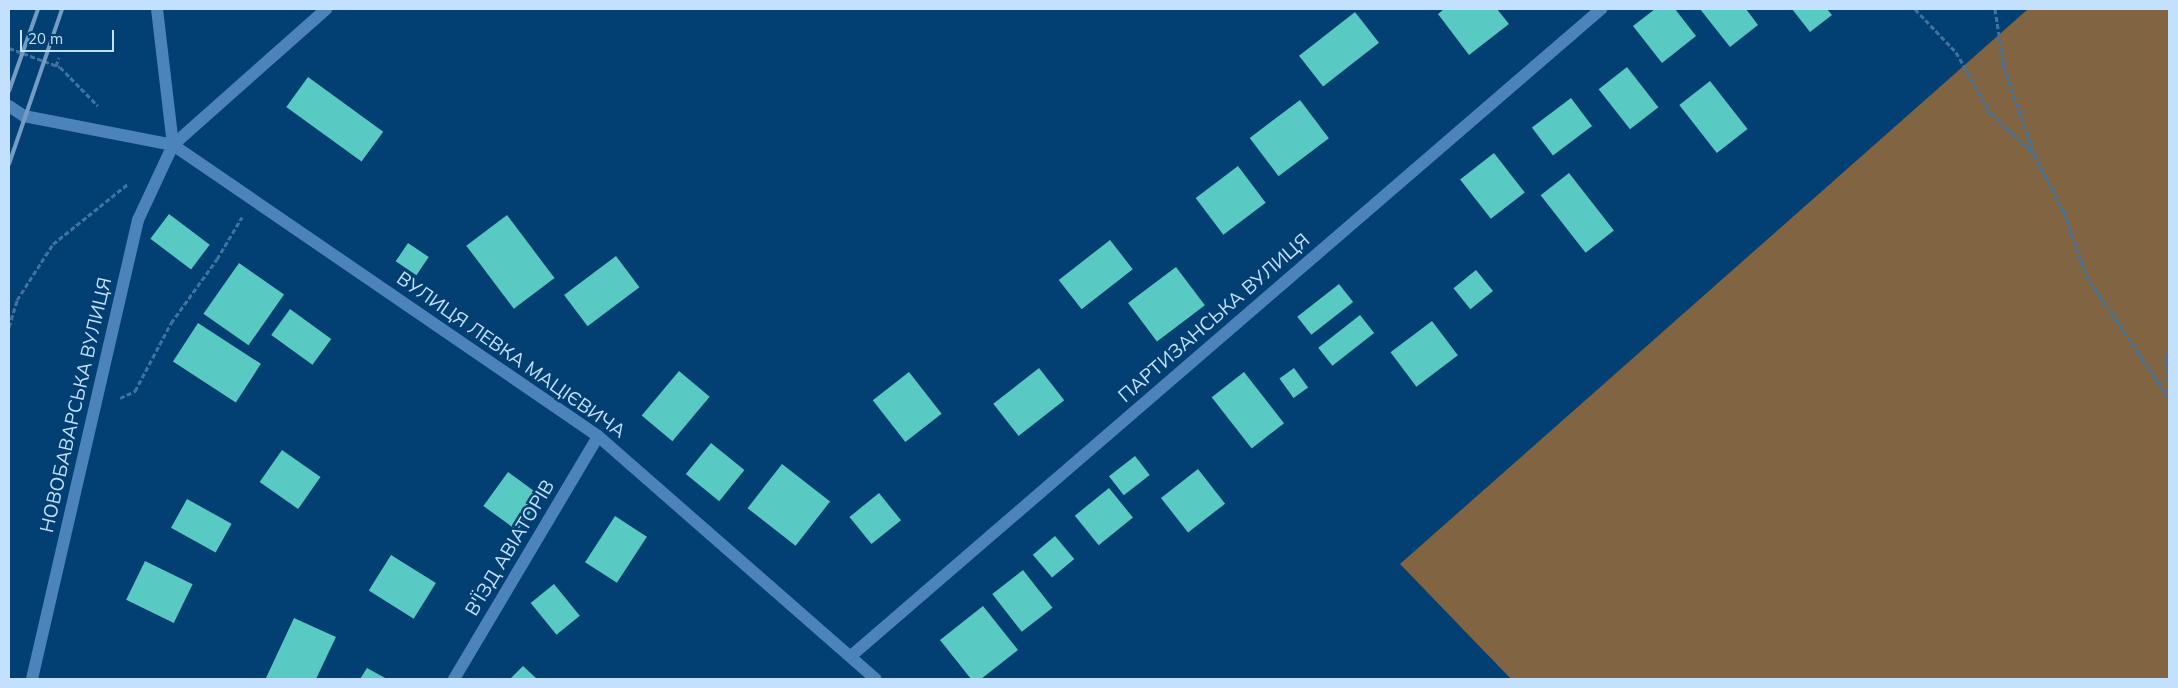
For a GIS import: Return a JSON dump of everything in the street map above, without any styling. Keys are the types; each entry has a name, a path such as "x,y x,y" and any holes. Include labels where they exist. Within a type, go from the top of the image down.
{"street":[{"path":"157,9 173,145"},
{"path":"173,145 326,9"},
{"name":"ПАРТИЗАНСЬКА ВУЛИЦЯ","path":"852,656 1601,9"},
{"path":"9,106 24,116 173,145"},
{"name":"ВУЛИЦЯ ЛЕВКА МАЦІЄВИЧА","path":"173,145 598,436 852,656 876,679"},
{"name":"НОВОБАВАРСЬКА ВУЛИЦЯ","path":"32,679 138,220 173,145"},
{"name":"В'ЇЗД АВІАТОРІВ","path":"454,679 598,436"}],"path":[{"path":"1915,9 1956,52 1990,112 2034,154"},
{"path":"1994,9 2004,67 2034,154 2064,212 2086,276 2169,398"},
{"path":"9,48 56,66 100,108"},
{"path":"56,66 59,57"},
{"path":"9,327 16,300 53,244 133,180"},
{"path":"94,410 135,391 171,322 217,260 253,200"},
{"path":"2169,345 2166,361 2169,389"}],"shaded area":[{"path":"2028,9 2169,9 2169,679 1511,679 1400,564"}],"building":[{"path":"1444,9 1497,9 1509,24 1469,55 1438,14"},
{"path":"1655,9 1675,9 1696,36 1662,63 1633,26"},
{"path":"1700,9 1746,9 1758,25 1730,47"},
{"path":"1792,9 1827,9 1832,15 1810,32"},
{"path":"1355,12 1379,43 1323,86 1299,56"},
{"path":"1627,67 1658,107 1630,129 1599,89"},
{"path":"308,77 383,132 361,162 286,107"},
{"path":"1710,81 1748,129 1717,153 1679,105"},
{"path":"1571,98 1592,126 1553,155 1532,127"},
{"path":"1300,100 1329,138 1279,176 1250,138"},
{"path":"1494,153 1525,192 1491,219 1460,179"},
{"path":"1238,166 1266,203 1223,235 1196,198"},
{"path":"1569,173 1614,231 1586,253 1541,195"},
{"path":"169,214 210,245 191,269 150,239"},
{"path":"507,215 555,278 514,309 466,246"},
{"path":"1110,240 1133,269 1082,309 1059,280"},
{"path":"408,243 429,257 416,275 396,261"},
{"path":"616,256 639,287 588,326 564,295"},
{"path":"239,263 284,295 248,345 203,314"},
{"path":"1176,267 1205,305 1157,341 1128,303"},
{"path":"1476,270 1493,291 1470,309 1453,288"},
{"path":"1339,284 1353,302 1311,335 1297,317"},
{"path":"290,309 331,339 312,365 271,335"},
{"path":"1360,315 1374,333 1332,366 1318,348"},
{"path":"1432,321 1458,355 1416,387 1390,352"},
{"path":"198,323 261,364 236,402 173,362"},
{"path":"1039,368 1064,400 1019,436 993,404"},
{"path":"1294,368 1308,387 1294,398 1279,379"},
{"path":"679,371 710,397 672,441 642,415"},
{"path":"909,372 942,414 905,442 873,400"},
{"path":"1244,372 1284,423 1252,448 1212,397"},
{"path":"711,443 744,470 719,501 686,474"},
{"path":"282,450 321,477 298,509 260,482"},
{"path":"1135,456 1150,475 1124,495 1109,476"},
{"path":"782,464 830,502 796,546 748,508"},
{"path":"1198,469 1225,504 1188,533 1161,498"},
{"path":"508,472 542,497 517,531 483,506"},
{"path":"1109,488 1133,518 1099,545 1075,516"},
{"path":"879,493 901,520 871,544 849,517"},
{"path":"187,499 232,524 216,553 171,528"},
{"path":"615,516 647,537 617,583 585,562"},
{"path":"1055,536 1074,559 1052,578 1033,555"},
{"path":"391,555 436,583 414,619 369,591"},
{"path":"145,561 193,584 174,623 126,600"},
{"path":"1023,570 1053,608 1022,632 992,594"},
{"path":"554,584 580,616 556,635 531,603"},
{"path":"983,606 1018,650 981,679 971,679 940,640"},
{"path":"294,618 336,637 316,679 266,678"},
{"path":"523,666 537,679 510,679"},
{"path":"367,668 387,679 360,679"}],"railway":[{"path":"9,91 38,9"},
{"path":"9,164 62,9"}]}
